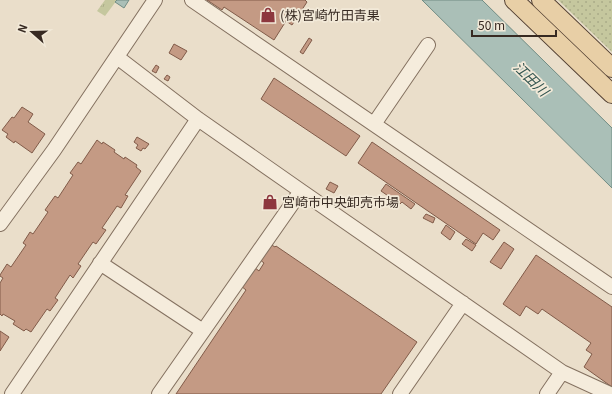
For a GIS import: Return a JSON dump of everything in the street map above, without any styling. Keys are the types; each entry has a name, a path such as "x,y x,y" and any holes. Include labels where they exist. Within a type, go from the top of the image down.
{"main road":[{"path":"514,0 612,94"},
{"path":"541,0 612,68"}],"street":[{"path":"0,224 54,150 155,0"},
{"path":"192,0 612,287"},
{"path":"374,124 428,45"},
{"path":"117,57 198,119 301,192 562,372 610,394"},
{"path":"12,394 198,119"},
{"path":"159,394 301,192"},
{"path":"100,263 203,331"},
{"path":"400,394 463,303"},
{"path":"547,394 562,372"}],"green space":[{"path":"105,0 117,0 105,16 97,11"},
{"path":"558,0 612,0 612,52"}],"water":[{"path":"117,0 129,0 124,8 115,2"},
{"name":"江田川","path":"422,0 482,0 612,128 612,188"}],"building":[{"name":"(株)宮崎竹田青果","path":"207,0 305,0 307,2 292,25 286,21 274,40 224,7 222,10"},
{"path":"309,38 312,40 303,54 300,52"},
{"path":"174,44 187,51 181,60 169,53"},
{"path":"156,65 159,67 156,73 152,71"},
{"path":"167,75 170,77 168,81 164,79"},
{"path":"274,78 360,136 346,156 261,99"},
{"path":"22,107 33,114 28,122 45,134 32,153 15,141 14,143 6,137 8,134 2,130"},
{"path":"137,137 149,144 141,151 136,148 138,145 134,142"},
{"path":"97,140 115,150 114,152 124,159 125,157 137,165 136,167 141,171 125,195 128,196 121,208 117,206 102,228 106,230 96,244 93,242 78,264 81,266 73,278 70,275 55,298 58,300 50,311 47,309 31,332 26,329 24,331 13,324 15,321 3,314 2,316 0,314 0,283 3,278 0,275 7,264 11,267 26,245 23,243 30,232 33,234 48,212 45,210 55,196 58,198 73,175 70,173 78,162 81,164"},
{"path":"372,142 500,230 493,240 483,233 476,244 358,163"},
{"path":"330,182 338,186 334,193 326,189"},
{"path":"386,184 415,204 411,209 402,202 400,204 381,191"},
{"path":"426,214 435,218 433,223 423,218"},
{"path":"446,225 455,232 450,240 441,233"},
{"path":"466,239 476,245 472,251 462,244"},
{"path":"504,242 514,249 501,269 490,262"},
{"path":"270,244 275,247 276,246 417,342 381,394 176,394 246,290 241,286 254,267 259,271 264,263 259,259"},
{"path":"536,255 612,307 612,387 584,367 592,354 586,350 591,343 542,309 538,314 526,306 520,316 503,304"},
{"path":"0,331 9,337 0,351"}],"place":[{"name":"(株)宮崎竹田青果","path":"268,15"},
{"name":"宮崎市中央卸売市場","path":"270,202"}]}
